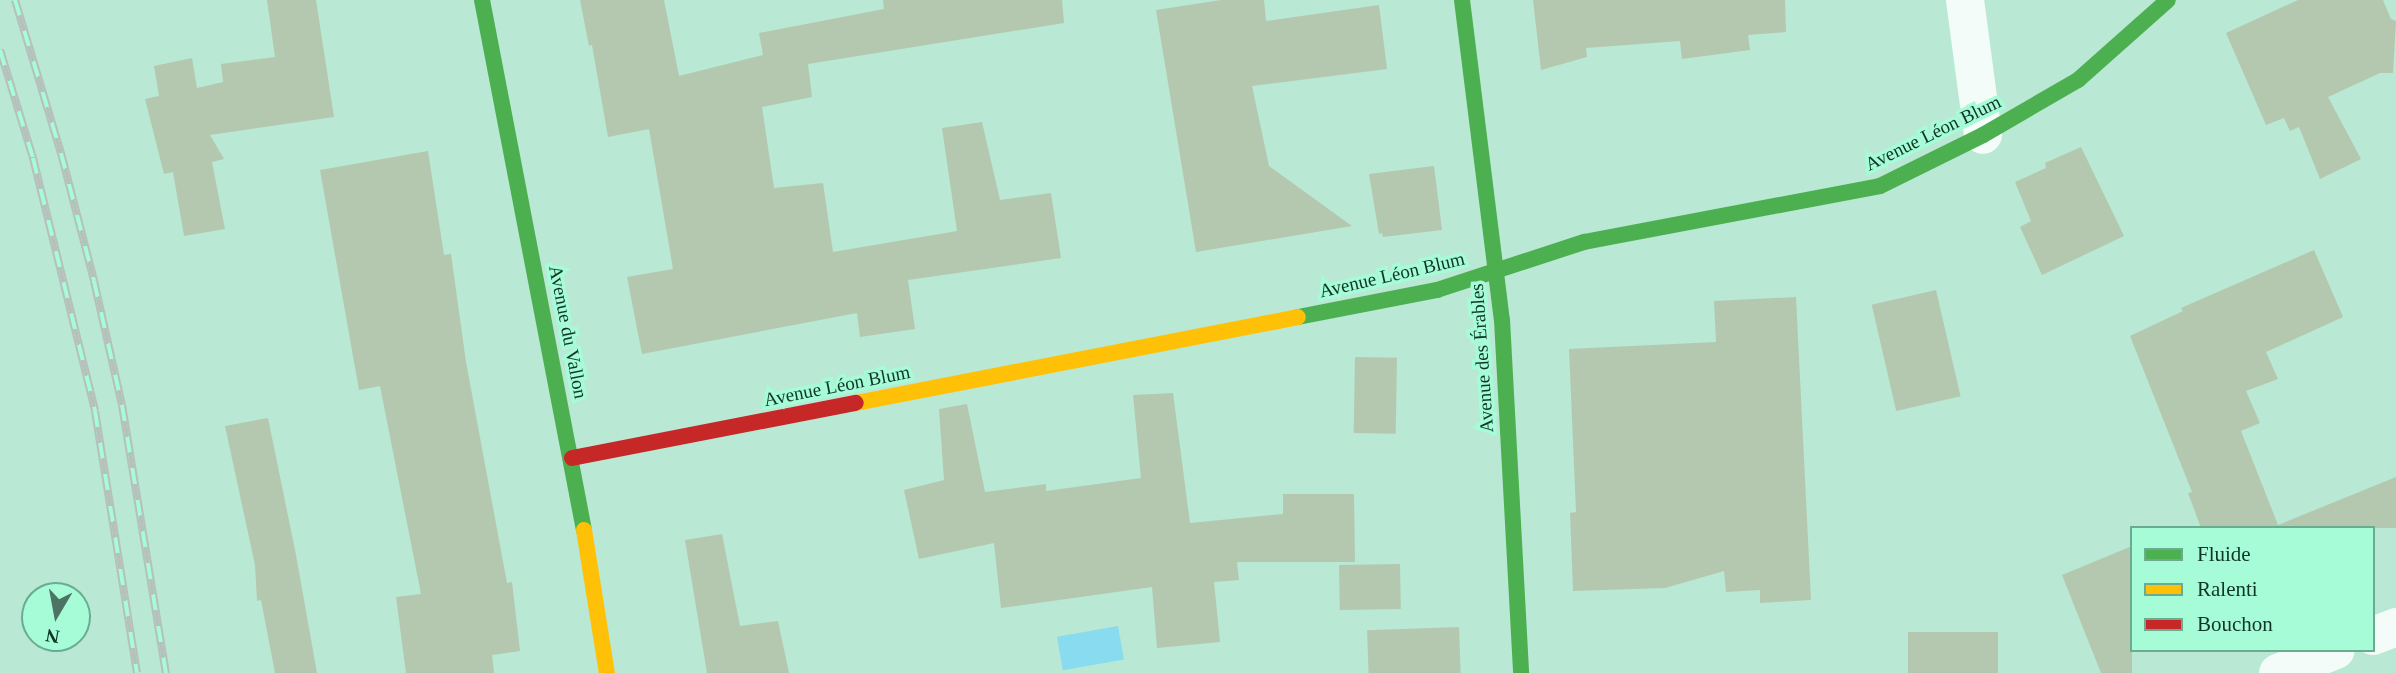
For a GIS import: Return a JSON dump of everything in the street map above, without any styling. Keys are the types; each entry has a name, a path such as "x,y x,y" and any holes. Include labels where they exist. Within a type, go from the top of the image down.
{"street":[{"name":"Avenue du Vallon","path":"482,0 572,458 607,673"},
{"name":"Avenue des Érables","path":"1462,0 1502,320 1521,673"},
{"path":"1965,0 1983,135"},
{"name":"Avenue Léon Blum","path":"572,458 1437,290 1584,242 1880,186 1983,135 2078,79 2168,0"},
{"path":"2375,635 2396,627"},
{"path":"2278,673 2331,652"}],"water":[{"path":"1118,626 1124,659 1063,670 1057,637"}],"building":[{"path":"267,0 316,0 334,117 210,135 224,159 212,162 225,229 184,236 173,172 164,174 145,99 159,96 154,66 192,58 197,88 223,82 221,64 275,57"},
{"path":"580,0 664,0 679,76 763,55 759,33 884,9 883,0 1062,0 1064,23 808,64 812,97 762,107 774,188 823,183 833,252 957,231 942,128 982,122 1000,200 1051,193 1061,258 908,280 915,329 860,337 857,313 642,354 627,277 673,269 649,129 608,137 592,45 589,46"},
{"path":"1221,0 1264,0 1266,21 1379,5 1387,69 1252,86 1269,166 1352,226 1196,252 1156,10"},
{"path":"1533,0 1785,0 1786,32 1748,35 1750,50 1682,59 1680,41 1586,48 1587,57 1541,70"},
{"path":"2298,0 2383,0 2391,19 2396,21 2393,73 2380,73 2328,97 2361,159 2320,179 2299,127 2290,131 2284,118 2266,125 2226,33"},
{"path":"2081,147 2124,236 2042,275 2020,227 2031,221 2015,182 2046,168 2045,163"},
{"path":"428,151 444,255 451,254 466,362 507,583 512,582 520,651 492,655 494,673 406,673 396,597 421,594 380,386 359,390 320,170"},
{"path":"1434,166 1442,230 1383,237 1382,233 1379,234 1369,174"},
{"path":"2314,250 2343,317 2266,352 2278,379 2246,391 2260,423 2241,431 2278,525 2396,477 2396,528 2200,526 2188,493 2192,492 2130,336 2183,311 2181,308"},
{"path":"1936,290 1961,396 1896,411 1872,305"},
{"path":"1796,297 1811,600 1760,603 1760,590 1726,592 1724,571 1665,588 1573,591 1570,513 1576,512 1569,349 1716,342 1714,301"},
{"path":"1355,357 1397,358 1396,434 1354,433"},
{"path":"1173,393 1190,523 1283,514 1283,494 1354,494 1355,562 1237,562 1239,580 1214,582 1220,642 1157,648 1152,587 1001,608 994,543 919,559 904,490 944,480 939,409 967,404 985,492 1046,484 1046,491 1141,478 1133,395"},
{"path":"268,418 317,673 275,673 261,600 257,601 255,565 225,426"},
{"path":"722,534 740,626 778,621 789,673 707,673 685,540"},
{"path":"2130,547 2132,673 2101,673 2062,575"},
{"path":"1400,564 1401,609 1340,610 1339,565"},
{"path":"1459,627 1461,673 1369,673 1367,630"},
{"path":"1908,632 1998,632 1998,673 1908,673"}],"railway":[{"path":"15,0 61,153 122,405 166,673"},
{"path":"0,50 33,158 95,411 137,673"}],"traffic: fast":[{"path":"482,0 584,530"},
{"path":"1462,0 1502,320 1521,673"},
{"path":"1298,317 1437,290 1584,242 1880,186 1983,135 2078,80 2168,0"}],"traffic: slow":[{"path":"856,403 1298,317"},
{"path":"584,530 607,673"}],"traffic: jam":[{"path":"572,458 856,403"}]}
